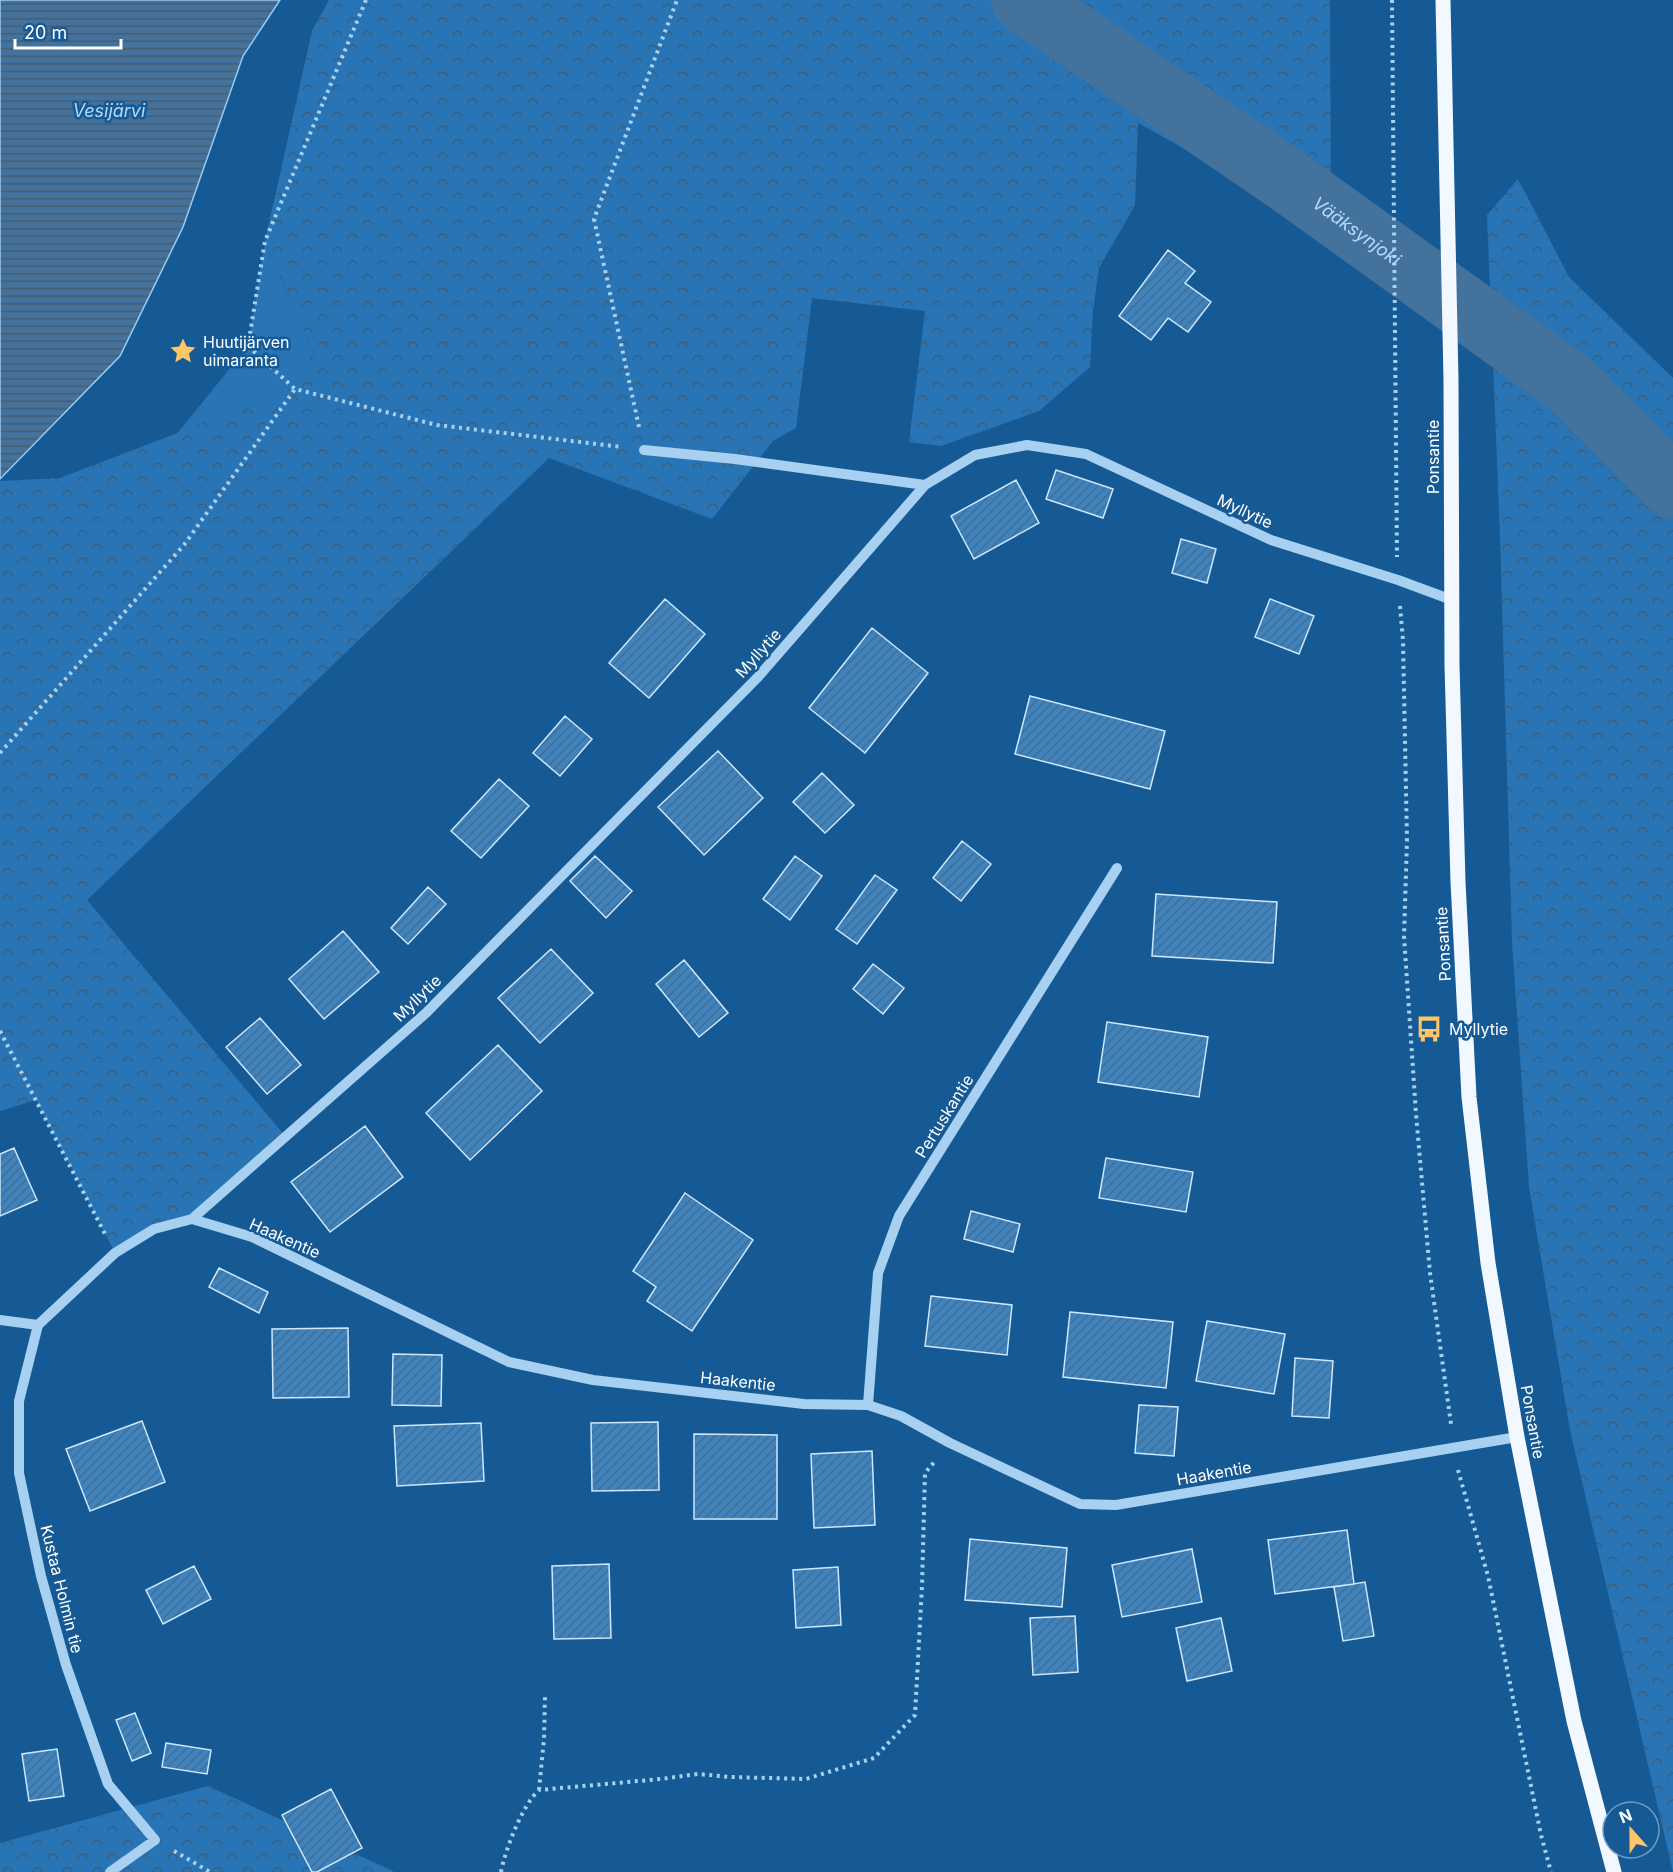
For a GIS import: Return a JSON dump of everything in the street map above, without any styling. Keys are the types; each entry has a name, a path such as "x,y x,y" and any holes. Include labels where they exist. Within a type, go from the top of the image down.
{"main road":[{"name":"Ponsantie","path":"1443,0 1458,882 1469,1097 1488,1263 1517,1437 1574,1721 1614,1872"}],"street":[{"name":"Myllytie","path":"192,1220 434,1005 758,677 925,485 975,455 1027,445 1086,454 1271,540 1398,580 1452,600"},
{"path":"644,450 735,459 925,485"},
{"name":"Pertuskantie","path":"868,1405 878,1273 899,1216 1117,868"},
{"name":"Haakentie","path":"38,1325 115,1253 154,1229 192,1220 252,1237 509,1362 593,1380 804,1404 868,1405 901,1416 950,1443 1080,1504 1116,1505 1517,1437"},
{"path":"0,1320 38,1325"},
{"name":"Kustaa Holmin tie","path":"38,1325 19,1401 19,1473 41,1576 66,1665 108,1784 155,1840"},
{"path":"110,1872 155,1840"}],"path":[{"path":"366,0 265,242 248,346 295,388 437,425 644,450 594,219 677,0"},
{"path":"1392,0 1398,580 1403,640 1407,841 1405,947 1416,1114 1430,1273 1460,1483 1488,1576 1551,1872"},
{"path":"0,753 184,545 295,388"},
{"path":"0,1031 115,1253"},
{"path":"501,1872 504,1857 530,1797 539,1790 698,1774 806,1779 874,1758 915,1715 925,1473 950,1443"},
{"path":"539,1790 545,1697"},
{"path":"155,1840 210,1872"}],"green space":[{"path":"329,0 1330,0 1331,231 1138,123 1135,205 1099,268 1093,311 1090,367 1039,411 941,446 909,442 925,311 812,298 796,428 773,441 712,519 549,458 87,900 286,1137 192,1219 154,1229 115,1253 36,1100 0,1111 0,481 60,478 295,388 314,353 265,241 312,31"},
{"path":"1518,179 1569,277 1673,378 1673,1872 1661,1821 1661,1800 1656,1800 1570,1430 1529,1187 1512,942 1500,536 1487,215"},
{"path":"265,241 314,353 295,389 176,435 248,346"},
{"path":"208,1786 395,1872 0,1872 0,1843"}],"water":[{"name":"Vesijärvi","path":"0,0 280,0 243,56 183,227 120,356 0,479"}],"building":[{"path":"1168,250 1195,271 1185,283 1211,302 1188,332 1168,318 1151,340 1119,316"},
{"path":"1056,470 1113,489 1103,518 1046,499"},
{"path":"1016,480 1039,523 974,559 951,516"},
{"path":"1181,539 1216,549 1207,583 1172,573"},
{"path":"665,599 705,634 649,698 609,663"},
{"path":"1270,599 1314,616 1299,654 1255,637"},
{"path":"872,628 928,673 865,753 809,708"},
{"path":"1030,696 1165,731 1150,789 1015,754"},
{"path":"565,716 592,739 560,776 533,753"},
{"path":"718,751 763,798 704,855 658,807"},
{"path":"822,773 854,805 825,833 793,802"},
{"path":"499,779 529,806 481,858 451,831"},
{"path":"962,841 991,864 961,901 933,878"},
{"path":"595,856 632,891 606,918 570,881"},
{"path":"795,856 822,876 790,920 763,899"},
{"path":"875,875 897,890 857,944 836,929"},
{"path":"428,887 446,904 408,944 391,928"},
{"path":"1156,894 1277,902 1273,963 1152,956"},
{"path":"343,931 379,972 324,1019 289,979"},
{"path":"551,949 593,993 540,1043 498,998"},
{"path":"684,960 728,1013 699,1037 656,984"},
{"path":"873,964 904,988 883,1014 853,989"},
{"path":"260,1018 301,1065 267,1094 226,1047"},
{"path":"1107,1022 1208,1037 1199,1097 1098,1082"},
{"path":"498,1045 542,1091 470,1160 426,1113"},
{"path":"365,1126 403,1177 330,1232 291,1182"},
{"path":"14,1148 37,1200 0,1216 0,1154"},
{"path":"1106,1158 1193,1172 1186,1212 1099,1198"},
{"path":"685,1193 753,1240 692,1331 647,1301 656,1287 633,1271"},
{"path":"971,1211 1020,1224 1013,1252 964,1239"},
{"path":"219,1268 268,1292 259,1313 209,1287"},
{"path":"931,1296 1012,1305 1007,1355 925,1346"},
{"path":"1070,1312 1173,1322 1166,1388 1063,1377"},
{"path":"1207,1321 1285,1334 1274,1394 1196,1381"},
{"path":"348,1328 349,1397 273,1398 272,1329"},
{"path":"393,1354 442,1355 441,1406 392,1405"},
{"path":"1295,1358 1333,1361 1329,1418 1292,1416"},
{"path":"1139,1405 1178,1407 1174,1456 1135,1453"},
{"path":"142,1421 165,1482 90,1511 66,1449"},
{"path":"658,1422 659,1490 592,1491 591,1423"},
{"path":"481,1423 484,1481 397,1486 394,1426"},
{"path":"694,1434 777,1435 777,1519 694,1519"},
{"path":"872,1451 875,1525 814,1528 811,1454"},
{"path":"1347,1530 1354,1584 1275,1594 1268,1540"},
{"path":"970,1539 1067,1548 1062,1607 965,1600"},
{"path":"1192,1549 1202,1602 1122,1617 1112,1565"},
{"path":"609,1564 611,1638 554,1639 552,1566"},
{"path":"194,1566 211,1599 163,1624 146,1590"},
{"path":"838,1567 841,1625 796,1628 793,1570"},
{"path":"1365,1582 1374,1636 1343,1641 1334,1587"},
{"path":"1075,1616 1078,1672 1033,1675 1030,1618"},
{"path":"1221,1618 1232,1671 1187,1681 1176,1628"},
{"path":"135,1713 151,1753 132,1761 116,1720"},
{"path":"166,1743 211,1750 207,1774 162,1767"},
{"path":"57,1749 64,1796 29,1801 22,1754"},
{"path":"331,1789 362,1848 317,1872 312,1872 282,1815"}],"waterway":[{"name":"Vääksynjoki","path":"1023,0 1291,183 1569,383 1673,487"}],"place":[{"name":"Huutijärven uimaranta","path":"183,351"},
{"name":"Myllytie","path":"1429,1029"}]}
